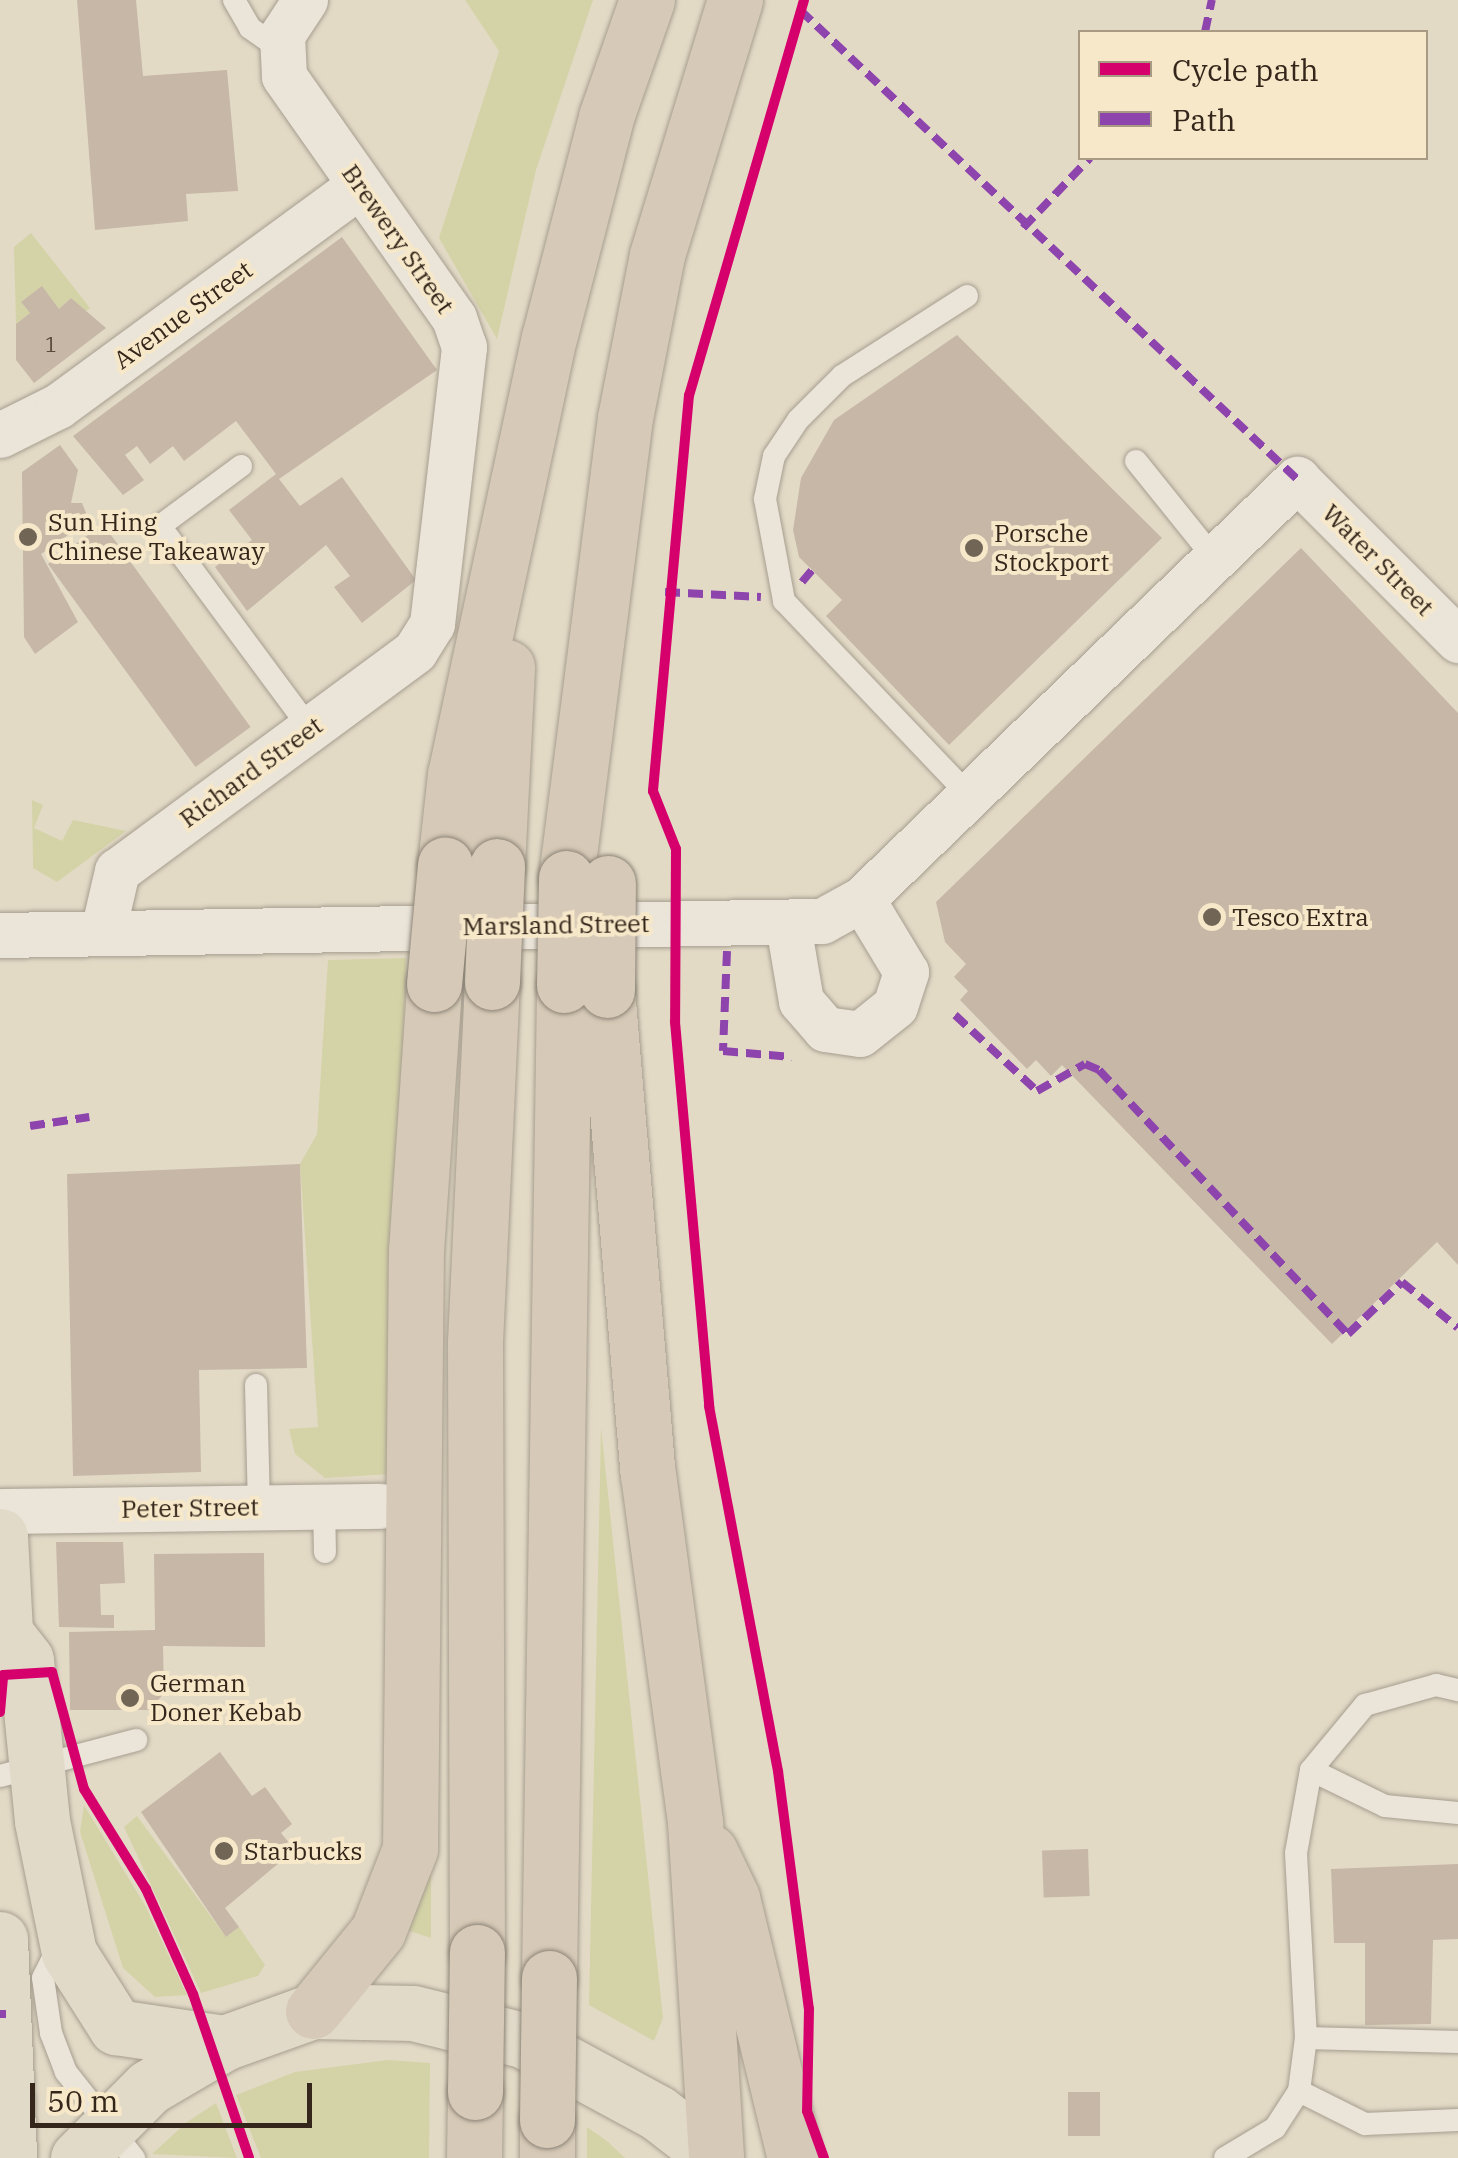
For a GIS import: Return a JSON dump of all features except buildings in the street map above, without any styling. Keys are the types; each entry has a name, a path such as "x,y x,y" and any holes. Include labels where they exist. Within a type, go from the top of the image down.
{"highway":[{"path":"474,2158 475,1342 492,982 456,775 514,529 549,338 606,117 648,0"},
{"path":"547,2139 549,1978 585,988 590,680 657,255 735,0"},
{"path":"313,2010 378,1932 410,1849 416,1251 434,984 471,866"},
{"path":"585,988 695,1822 716,2158"},
{"path":"695,1822 732,1898 795,2158"}],"main road":[{"path":"0,1536 2,1636 26,1660 18,1772 65,1934 116,2028 224,2044"},
{"path":"0,1939 10,2158"},
{"path":"107,2148 150,2086 224,2044 313,2010 413,2013 523,2040 658,2113 716,2158"}],"street":[{"path":"279,48 305,0"},
{"name":"Brewery Street","path":"279,48 284,76 360,185 464,347 428,630"},
{"name":"Avenue Street","path":"0,435 58,406 360,185"},
{"name":"Marsland Street","path":"0,935 788,925 822,921 862,899 1297,480"},
{"name":"Water Street","path":"1297,480 1458,640"},
{"name":"Richard Street","path":"103,931 117,871 310,729 428,630"},
{"path":"788,925 801,1001 825,1028 860,1034 895,1006 906,972 862,899"},
{"name":"Peter Street","path":"0,1511 380,1506"}],"lane":[{"name":"Brewery Street","path":"234,0 250,28 279,48"},
{"path":"967,296 842,376 798,420 774,456 765,499 784,601 969,795"},
{"path":"1136,461 1214,558"},
{"path":"241,466 160,526 310,729"},
{"path":"256,1384 259,1506"},
{"path":"324,1506 324,1552"},
{"path":"1225,2158 1275,2128 1299,2091 1306,2038 1296,1853 1310,1770 1365,1705 1436,1685 1458,1690"},
{"path":"18,1772 136,1740"},
{"path":"1310,1770 1386,1806 1458,1813"},
{"path":"65,1934 43,1978 51,2033 107,2148"},
{"path":"1306,2038 1458,2042"},
{"path":"1299,2091 1365,2124 1458,2120"}],"green space":[{"path":"465,0 593,0 536,170 497,339 439,238 499,51"},
{"path":"31,233 90,308 84,313 71,298 59,309 42,287 21,302 30,313 16,324 14,247"},
{"path":"32,800 43,805 34,828 62,841 73,820 126,831 57,882 33,868"},
{"path":"406,958 391,1474 325,1478 295,1454 289,1429 318,1427 300,1164 317,1134 328,960"},
{"path":"601,1427 663,2018 654,2041 589,2005"},
{"path":"84,1805 146,1907 187,1995 155,1997 123,1968 80,1832"},
{"path":"137,1816 226,1937 239,1927 265,1965 258,1976 201,1993 124,1827"},
{"path":"431,1851 431,1938 407,1930"},
{"path":"388,2060 430,2063 429,2158 261,2158 236,2095 295,2072"},
{"path":"216,2103 237,2158 152,2154 187,2122"},
{"path":"587,2127 607,2141 625,2158 587,2158"}],"marked path":[{"path":"1205,30 1212,0"},
{"path":"800,10 1297,479"},
{"path":"1023,228 1088,160"},
{"path":"802,582 812,570"},
{"path":"665,592 761,597"},
{"path":"727,951 723,1051 792,1057"},
{"path":"955,1015 1037,1091 1085,1064 1099,1070 1348,1334 1402,1282 1458,1328"},
{"path":"30,1126 89,1117"},
{"path":"0,2014 6,2014"}],"cycle path":[{"path":"804,0 689,395 653,791 676,849 675,1022 709,1406 778,1771 809,2009 807,2111 824,2158"},
{"path":"0,1712 3,1675 52,1672 84,1789 146,1889 193,1994 249,2158"}],"place":[{"name":"Sun Hing Chinese Takeaway","path":"28,537"},
{"name":"Porsche Stockport","path":"974,548"},
{"name":"Tesco Extra","path":"1212,917"},
{"name":"German Doner Kebab","path":"130,1698"},
{"name":"Starbucks","path":"224,1851"}]}
